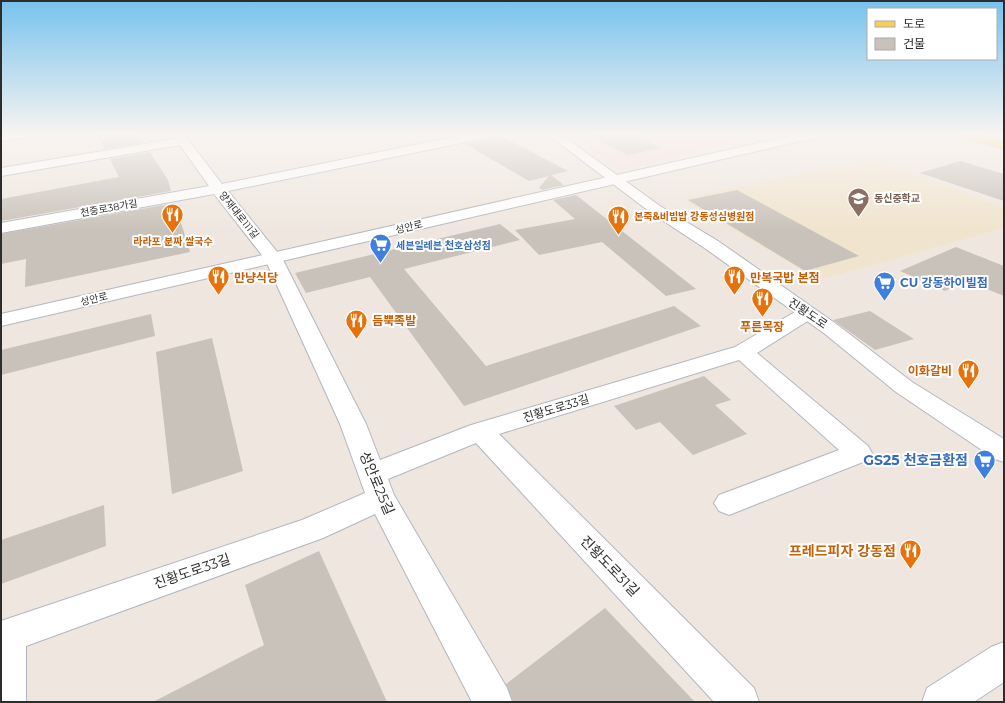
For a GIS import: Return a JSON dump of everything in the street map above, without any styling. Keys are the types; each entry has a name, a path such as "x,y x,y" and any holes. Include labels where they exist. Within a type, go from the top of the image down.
{"street":[{"path":"1,172 33,166"},
{"name":"양재대로111길","path":"201,166 273,258"},
{"name":"천중로38가길","path":"1,228 218,188 328,166"},
{"name":"진황도로","path":"598,166 655,209 712,245 832,330 904,387 1004,452"},
{"name":"성안로","path":"1,320 674,166"},
{"name":"성안로25길","path":"273,258 353,424 377,486 493,702"},
{"name":"진황도로33길","path":"4,637 312,529 377,486 480,431 742,352 807,313"},
{"path":"728,503 859,453 742,352"},
{"name":"진황도로31길","path":"480,431 740,702"},
{"path":"4,637 7,702"},
{"path":"941,702 1004,660"}],"shaded area":[{"path":"612,166 640,166 619,171"},
{"name":"동신중학교","path":"842,166 893,166 1004,208 1004,228 819,280 682,199"}],"building":[{"path":"113,166 159,166 168,180 171,191 1,221 1,199 119,177"},
{"path":"503,166 558,166 568,171 551,175 564,185 542,190 539,188 549,176 529,181"},
{"path":"944,166 976,166 1004,174 1004,201 920,173"},
{"path":"737,190 859,256 805,271 688,200"},
{"path":"576,195 696,289 666,296 602,242 539,255 515,230 575,219 553,200"},
{"path":"175,203 190,252 25,287 26,259 1,264 1,234"},
{"path":"500,224 520,240 404,269 486,366 674,306 701,326 464,406 370,277 306,293 295,273"},
{"path":"956,247 1004,266 1004,296 967,281 945,291 900,271"},
{"path":"870,311 914,339 875,350 833,320"},
{"path":"151,314 155,336 1,375 1,350"},
{"path":"212,338 243,471 172,494 156,352"},
{"path":"704,376 731,400 715,405 747,434 693,455 660,422 636,430 614,406"},
{"path":"104,505 106,546 1,584 1,540"},
{"path":"319,551 387,702 153,702 264,645 245,585"},
{"path":"605,608 695,702 513,702 506,684"}],"place":[{"name":"동신중학교","path":"859,218"},
{"name":"라라포 분짜 쌀국수","path":"173,234"},
{"name":"본죽&비빔밥 강동성심병원점","path":"618,236"},
{"name":"세븐일레븐 천호삼성점","path":"381,264"},
{"name":"만냥식당","path":"219,296"},
{"name":"만복국밥 본점","path":"735,296"},
{"name":"CU 강동하이빌점","path":"884,302"},
{"name":"푸른목장","path":"762,318"},
{"name":"듬뿍족발","path":"356,340"},
{"name":"이화갈비","path":"968,390"},
{"name":"GS25 천호금환점","path":"984,480"},
{"name":"프레드피자 강동점","path":"911,570"}]}
